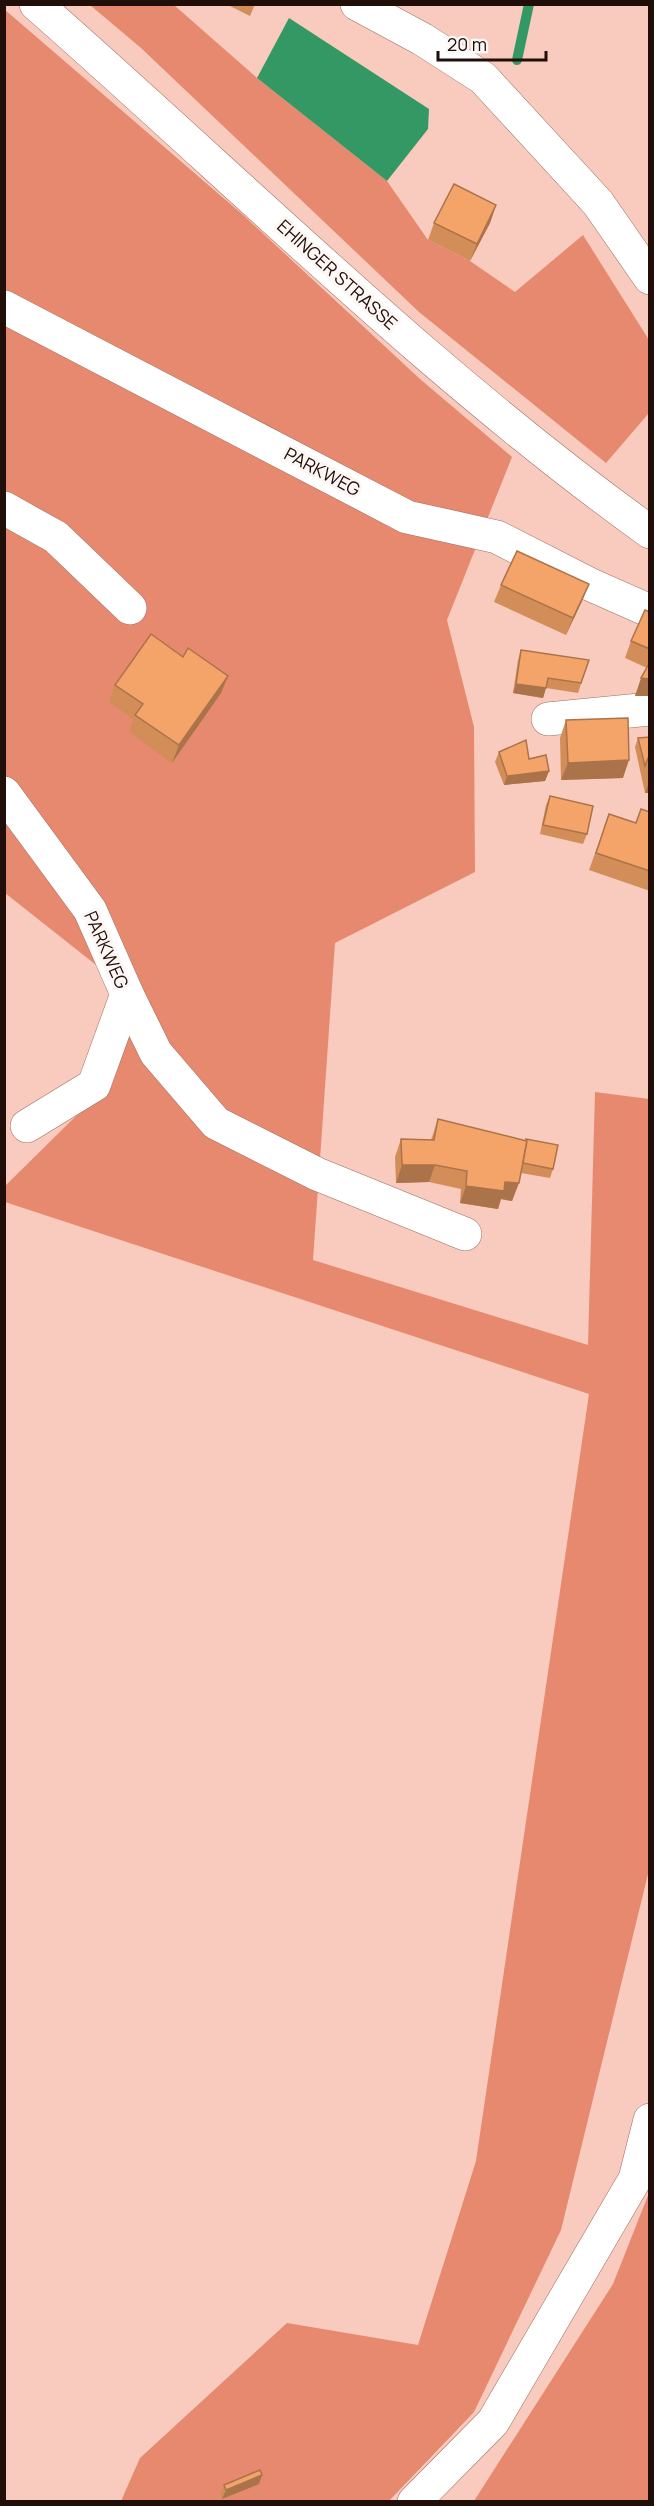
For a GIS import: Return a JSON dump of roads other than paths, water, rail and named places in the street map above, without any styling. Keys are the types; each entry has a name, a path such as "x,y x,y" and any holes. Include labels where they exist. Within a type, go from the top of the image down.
{"main road":[{"name":"EHINGER STRASSE","path":"36,4 421,350 594,492 650,532"},
{"path":"357,4 422,39 483,78 598,204 650,278"},
{"name":"PARKWEG","path":"4,307 407,517 497,537 589,584 650,611"},
{"path":"4,508 56,537 130,608"},
{"path":"548,719 650,709"},
{"name":"PARKWEG","path":"4,793 90,910 127,994 94,1085 27,1126"},
{"path":"127,994 156,1053 216,1123 316,1174 465,1234"},
{"path":"414,2502 493,2422 635,2179 650,2120"}],"waterway":[{"path":"517,60 529,4"}]}
